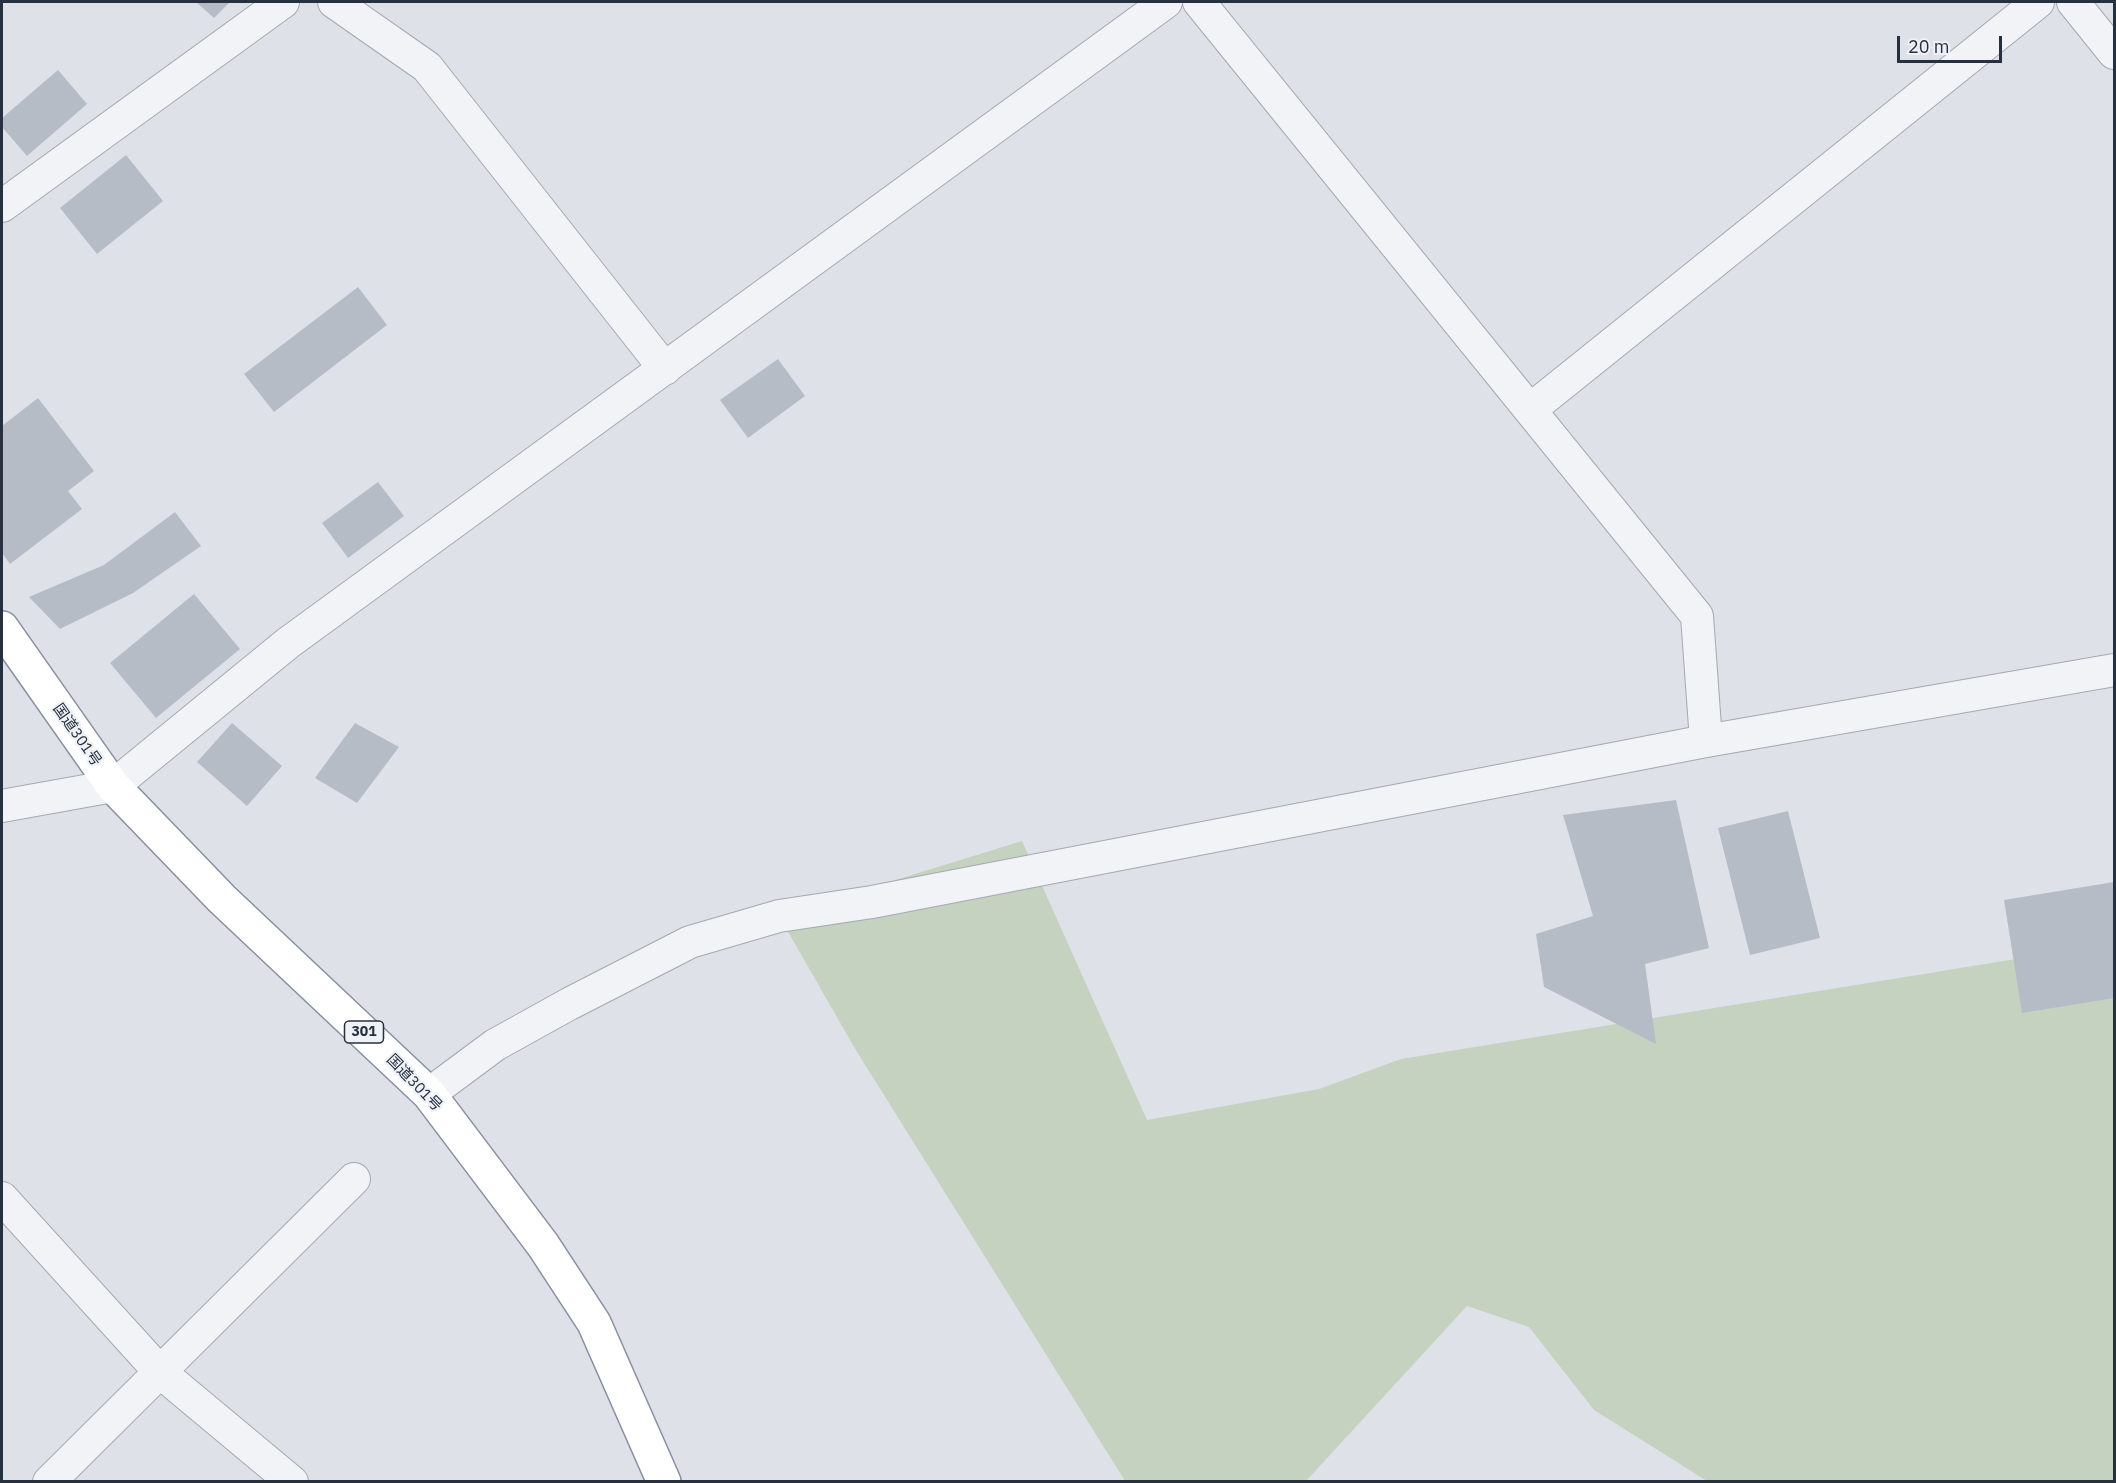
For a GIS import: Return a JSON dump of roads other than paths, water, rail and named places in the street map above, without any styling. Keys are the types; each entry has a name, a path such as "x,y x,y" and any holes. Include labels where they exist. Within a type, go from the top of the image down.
{"highway":[{"name":"国道301号","path":"2,628 113,786 222,899 429,1094 543,1245 594,1323 664,1482"}],"street":[{"path":"2,206 283,2"},
{"path":"334,2 427,67 665,369"},
{"path":"2,806 113,786 288,643 1166,2"},
{"path":"1199,2 1697,615 1706,741"},
{"path":"1531,409 2038,2"},
{"path":"2073,2 2115,54"},
{"path":"429,1094 495,1045 690,942 779,916 872,902 1706,741 2115,670"},
{"path":"49,1482 354,1179"},
{"path":"2,1198 160,1372 292,1482"}]}
